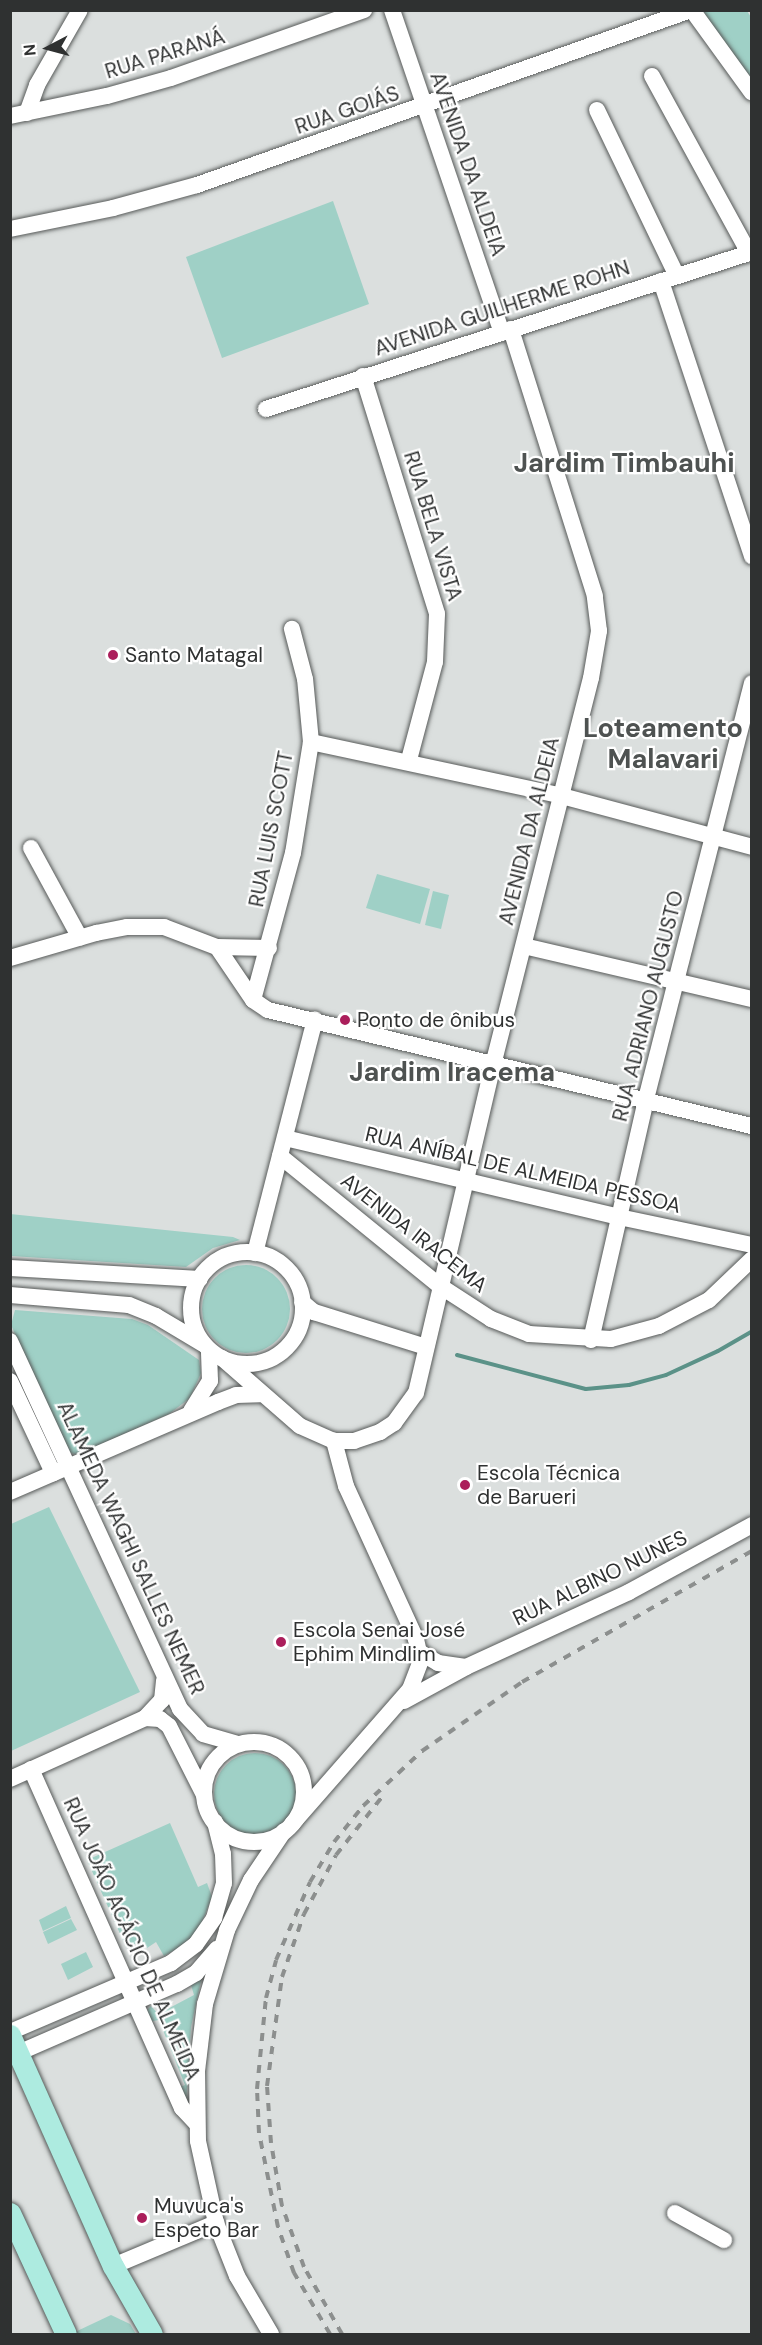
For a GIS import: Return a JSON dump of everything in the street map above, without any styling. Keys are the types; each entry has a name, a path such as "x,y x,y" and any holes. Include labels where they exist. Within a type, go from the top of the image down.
{"main road":[{"path":"13,2040 113,2266 152,2334"},
{"path":"10,2213 66,2334"}],"street":[{"path":"19,114 80,10"},
{"name":"RUA PARANÁ","path":"19,114 171,78 364,10"},
{"name":"AVENIDA DA ALDEIA","path":"334,1441 367,1438 394,1423 416,1392 464,1182 591,678 599,614 507,331 424,107 392,10"},
{"path":"691,10 752,93"},
{"name":"RUA GOIÁS","path":"10,229 168,194 424,107 691,10"},
{"path":"652,76 750,253"},
{"path":"597,110 677,276"},
{"name":"AVENIDA GUILHERME ROHN","path":"266,409 750,253"},
{"path":"661,281 752,556"},
{"name":"RUA BELA VISTA","path":"363,376 437,614 435,662 409,760"},
{"name":"RUA LUIS SCOTT","path":"253,1000 293,853 311,742 304,679 292,629"},
{"name":"RUA ADRIANO AUGUSTO","path":"591,1340 646,1099 678,981 752,683"},
{"path":"311,742 409,760 562,796 752,847"},
{"path":"31,848 80,938"},
{"path":"10,958 80,938 146,926 182,932 217,947 269,948"},
{"path":"524,946 752,999"},
{"path":"217,947 253,1000 268,1010 752,1126"},
{"path":"255,1253 315,1020"},
{"name":"RUA ANÍBAL DE ALMEIDA PESSOA","path":"285,1138 464,1182 752,1245"},
{"name":"AVENIDA IRACEMA","path":"280,1156 441,1286 510,1328 538,1335 591,1340 611,1339 686,1314 732,1281 752,1259"},
{"path":"215,1822 232,1836 248,1841 268,1839 288,1828 398,1704 419,1674 421,1653 346,1486 334,1441 300,1426 212,1351 196,1332 191,1311 200,1279 223,1258 255,1253 275,1260 287,1270 302,1302 312,1311 426,1347"},
{"path":"10,1268 200,1279"},
{"path":"10,1295 129,1305 156,1316 212,1351 247,1364 275,1357 295,1336 302,1302"},
{"name":"ALAMEDA WAGHI SALLES NEMER","path":"10,1341 60,1470"},
{"path":"188,1414 208,1389 212,1351"},
{"name":"ALAMEDA WAGHI SALLES NEMER","path":"10,1381 60,1470 163,1676 194,1728 209,1738 238,1744"},
{"path":"10,1492 236,1395 260,1394"},
{"name":"RUA ALBINO NUNES","path":"398,1704 466,1667 629,1592 752,1525"},
{"path":"421,1653 438,1663 466,1667"},
{"path":"10,1779 145,1718 164,1697 163,1676"},
{"path":"13,2040 125,1982 179,1958 211,1924 222,1894 225,1869 215,1822 169,1726 158,1718 145,1718"},
{"path":"205,1797 212,1766 238,1744 256,1742 274,1746 288,1755 300,1772 303,1799 288,1828 248,1887 224,1939 199,2034 197,2124 216,2223 237,2276 272,2334"},
{"name":"RUA JOÃO ACÁCIO DE ALMEIDA","path":"31,1769 182,2108 197,2124"},
{"path":"300,1772 318,1778 338,1771"},
{"path":"13,2040 134,2003 196,1973 224,1939"},
{"path":"675,2213 724,2240"},
{"path":"113,2266 216,2223"}],"green space":[{"path":"696,11 747,11 751,17 751,86"},
{"path":"333,201 369,304 222,358 186,257"},
{"path":"377,874 430,889 420,924 366,908"},
{"path":"433,891 449,895 441,929 425,925"},
{"path":"10,1214 233,1237 240,1240 213,1248 186,1267 11,1256"},
{"path":"246,1265 263,1268 277,1278 287,1292 290,1309 287,1326 277,1340 263,1350 246,1353 229,1350 215,1340 205,1326 202,1309 205,1292 215,1278 229,1268"},
{"path":"15,1310 132,1319 148,1325 199,1360 201,1373 190,1398 169,1414 77,1455 69,1452 11,1325"},
{"path":"49,1507 140,1692 11,1751 11,1524"},
{"path":"255,1753 271,1756 284,1765 293,1778 296,1794 293,1810 284,1823 271,1832 255,1835 239,1832 226,1823 217,1810 214,1794 217,1778 226,1765 239,1756"},
{"path":"170,1823 198,1887 207,1883 212,1897 199,1930 189,1942 164,1956 156,1942 147,1948 142,1941 126,1947 87,1860"},
{"path":"66,1906 71,1918 43,1931 39,1920"},
{"path":"71,1919 77,1930 48,1944 43,1932"},
{"path":"86,1952 93,1967 68,1980 61,1964"},
{"path":"202,1976 191,2027 186,2105 178,2088 185,2085 159,2020 148,2022 146,2011 151,2006 158,2014 194,1995 191,1985"},
{"path":"111,2315 130,2324 136,2334 77,2334 75,2332"}],"waterway":[{"path":"457,1355 586,1389 629,1385 666,1375 718,1351 752,1331"}],"railway":[{"path":"330,2334 294,2273 278,2227 259,2133 257,2089 266,1998 276,1960 310,1882 334,1842 363,1806 422,1751 522,1682 752,1551"},
{"path":"342,2334 304,2267 282,2206 271,2143 267,2086 282,1977 304,1914 336,1855 382,1797"}],"place":[{"name":"Santo Matagal","path":"113,655"},
{"name":"Ponto de ônibus","path":"345,1020"},
{"name":"Escola Técnica de Barueri","path":"465,1485"},
{"name":"Escola Senai José Ephim Mindlim","path":"281,1642"},
{"name":"Muvuca's Espeto Bar","path":"142,2218"}],"district":[{"name":"Jardim Timbauhi","path":"624,463"},
{"name":"Loteamento Malavari","path":"663,742"},
{"name":"Jardim Iracema","path":"452,1072"}]}
